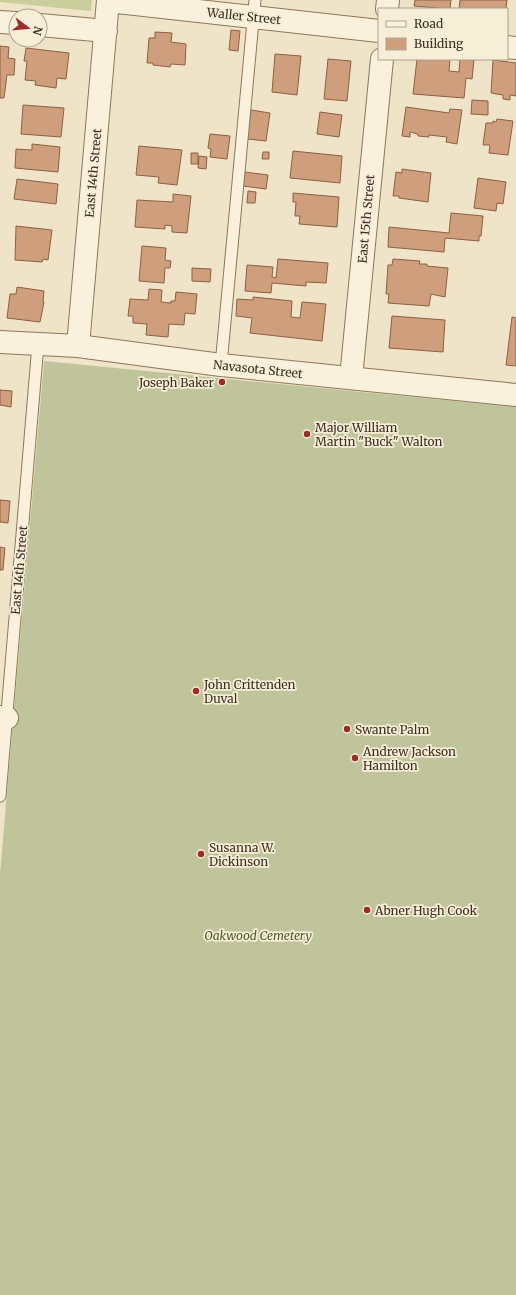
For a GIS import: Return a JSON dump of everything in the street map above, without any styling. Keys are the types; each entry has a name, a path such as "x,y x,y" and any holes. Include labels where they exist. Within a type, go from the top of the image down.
{"street":[{"name":"Waller Street","path":"108,0 254,8 378,31"},
{"name":"East 14th Street","path":"78,346 108,0"},
{"path":"48,27 106,31"},
{"name":"East 15th Street","path":"351,378 382,60"},
{"name":"Navasota Street","path":"0,342 78,346 221,365 516,395"}],"lane":[{"path":"221,365 254,8"},
{"name":"East 14th Street","path":"0,796 3,717 38,344"}],"green space":[{"path":"0,0 92,0 91,11 0,2"},
{"name":"Oakwood Cemetery","path":"44,361 516,407 516,1295 0,1295 0,874"}],"building":[{"path":"415,0 451,0 450,8 414,6"},
{"path":"460,0 507,0 506,8 459,8"},
{"path":"231,30 240,31 238,51 229,50"},
{"path":"155,32 172,33 171,42 186,44 185,65 171,64 170,67 147,63 149,38 155,38"},
{"path":"0,46 8,47 8,58 15,59 14,75 7,75 4,98 0,98"},
{"path":"26,48 69,53 66,79 57,78 56,88 35,85 36,81 25,80 27,61 24,61"},
{"path":"275,54 301,56 297,95 272,92"},
{"path":"328,59 351,61 347,101 324,99"},
{"path":"417,60 450,60 449,71 459,72 460,60 474,60 472,79 466,78 464,98 413,94"},
{"path":"493,60 516,63 516,96 510,95 510,100 503,99 503,95 491,93"},
{"path":"472,100 488,101 488,115 471,114"},
{"path":"23,105 64,108 61,137 21,134"},
{"path":"406,107 449,113 450,109 462,110 457,144 446,142 447,137 429,135 429,137 418,136 418,134 410,132 410,137 402,136"},
{"path":"251,110 270,113 266,141 247,139"},
{"path":"320,112 342,115 339,137 317,134"},
{"path":"497,119 513,121 508,155 489,153 490,145 483,145 486,123 493,123 493,121 496,122"},
{"path":"210,134 230,136 227,159 210,157 211,149 208,148"},
{"path":"32,144 60,147 58,172 15,168 16,149 32,150"},
{"path":"139,146 182,150 177,185 158,183 159,177 136,175"},
{"path":"293,151 342,156 340,183 290,178"},
{"path":"263,152 269,152 269,159 262,159"},
{"path":"191,153 198,153 198,164 191,164"},
{"path":"199,156 207,157 206,169 198,168"},
{"path":"402,169 431,173 428,202 393,196 396,172 402,173"},
{"path":"245,172 268,175 266,189 243,186"},
{"path":"478,178 506,182 503,204 497,203 496,211 474,208"},
{"path":"17,179 58,184 56,204 14,199"},
{"path":"248,191 256,192 255,203 247,203"},
{"path":"293,193 339,197 337,227 299,224 300,216 295,216 296,202 293,202"},
{"path":"173,194 191,196 187,233 172,232 172,226 165,225 165,229 135,227 137,200 173,202"},
{"path":"451,213 483,216 479,241 445,238 444,252 388,247 389,227 449,233"},
{"path":"16,226 52,230 48,260 43,259 42,262 15,260"},
{"path":"142,246 166,248 165,260 171,261 170,268 165,268 164,283 139,281"},
{"path":"278,259 328,263 326,283 306,282 306,286 272,283 271,293 245,291 247,265 273,267 272,277 276,278"},
{"path":"393,259 420,261 419,264 448,268 445,297 431,294 429,306 388,303 389,294 386,294 388,265 392,265"},
{"path":"192,268 211,269 210,282 192,281"},
{"path":"17,287 44,291 44,302 40,322 7,318 10,294 16,294"},
{"path":"149,289 162,290 161,302 171,303 171,301 175,301 176,292 197,294 195,314 185,313 184,325 169,324 168,337 146,335 147,324 133,323 133,316 128,316 130,299 148,300"},
{"path":"253,297 292,301 291,317 300,318 302,302 326,304 322,341 250,333 252,318 236,316 237,299 253,300"},
{"path":"392,316 445,320 443,352 389,348"},
{"path":"512,317 516,318 516,366 506,365"},
{"path":"0,390 12,391 11,407 0,405"},
{"path":"0,500 10,501 8,523 0,522"},
{"path":"0,547 5,548 3,570 0,570"}],"place":[{"name":"Joseph Baker","path":"222,382"},
{"name":"Major William Martin \"Buck\" Walton","path":"307,434"},
{"name":"John Crittenden Duval","path":"196,691"},
{"name":"Swante Palm","path":"347,729"},
{"name":"Andrew Jackson Hamilton","path":"355,758"},
{"name":"Susanna W. Dickinson","path":"201,854"},
{"name":"Abner Hugh Cook","path":"367,910"}]}
